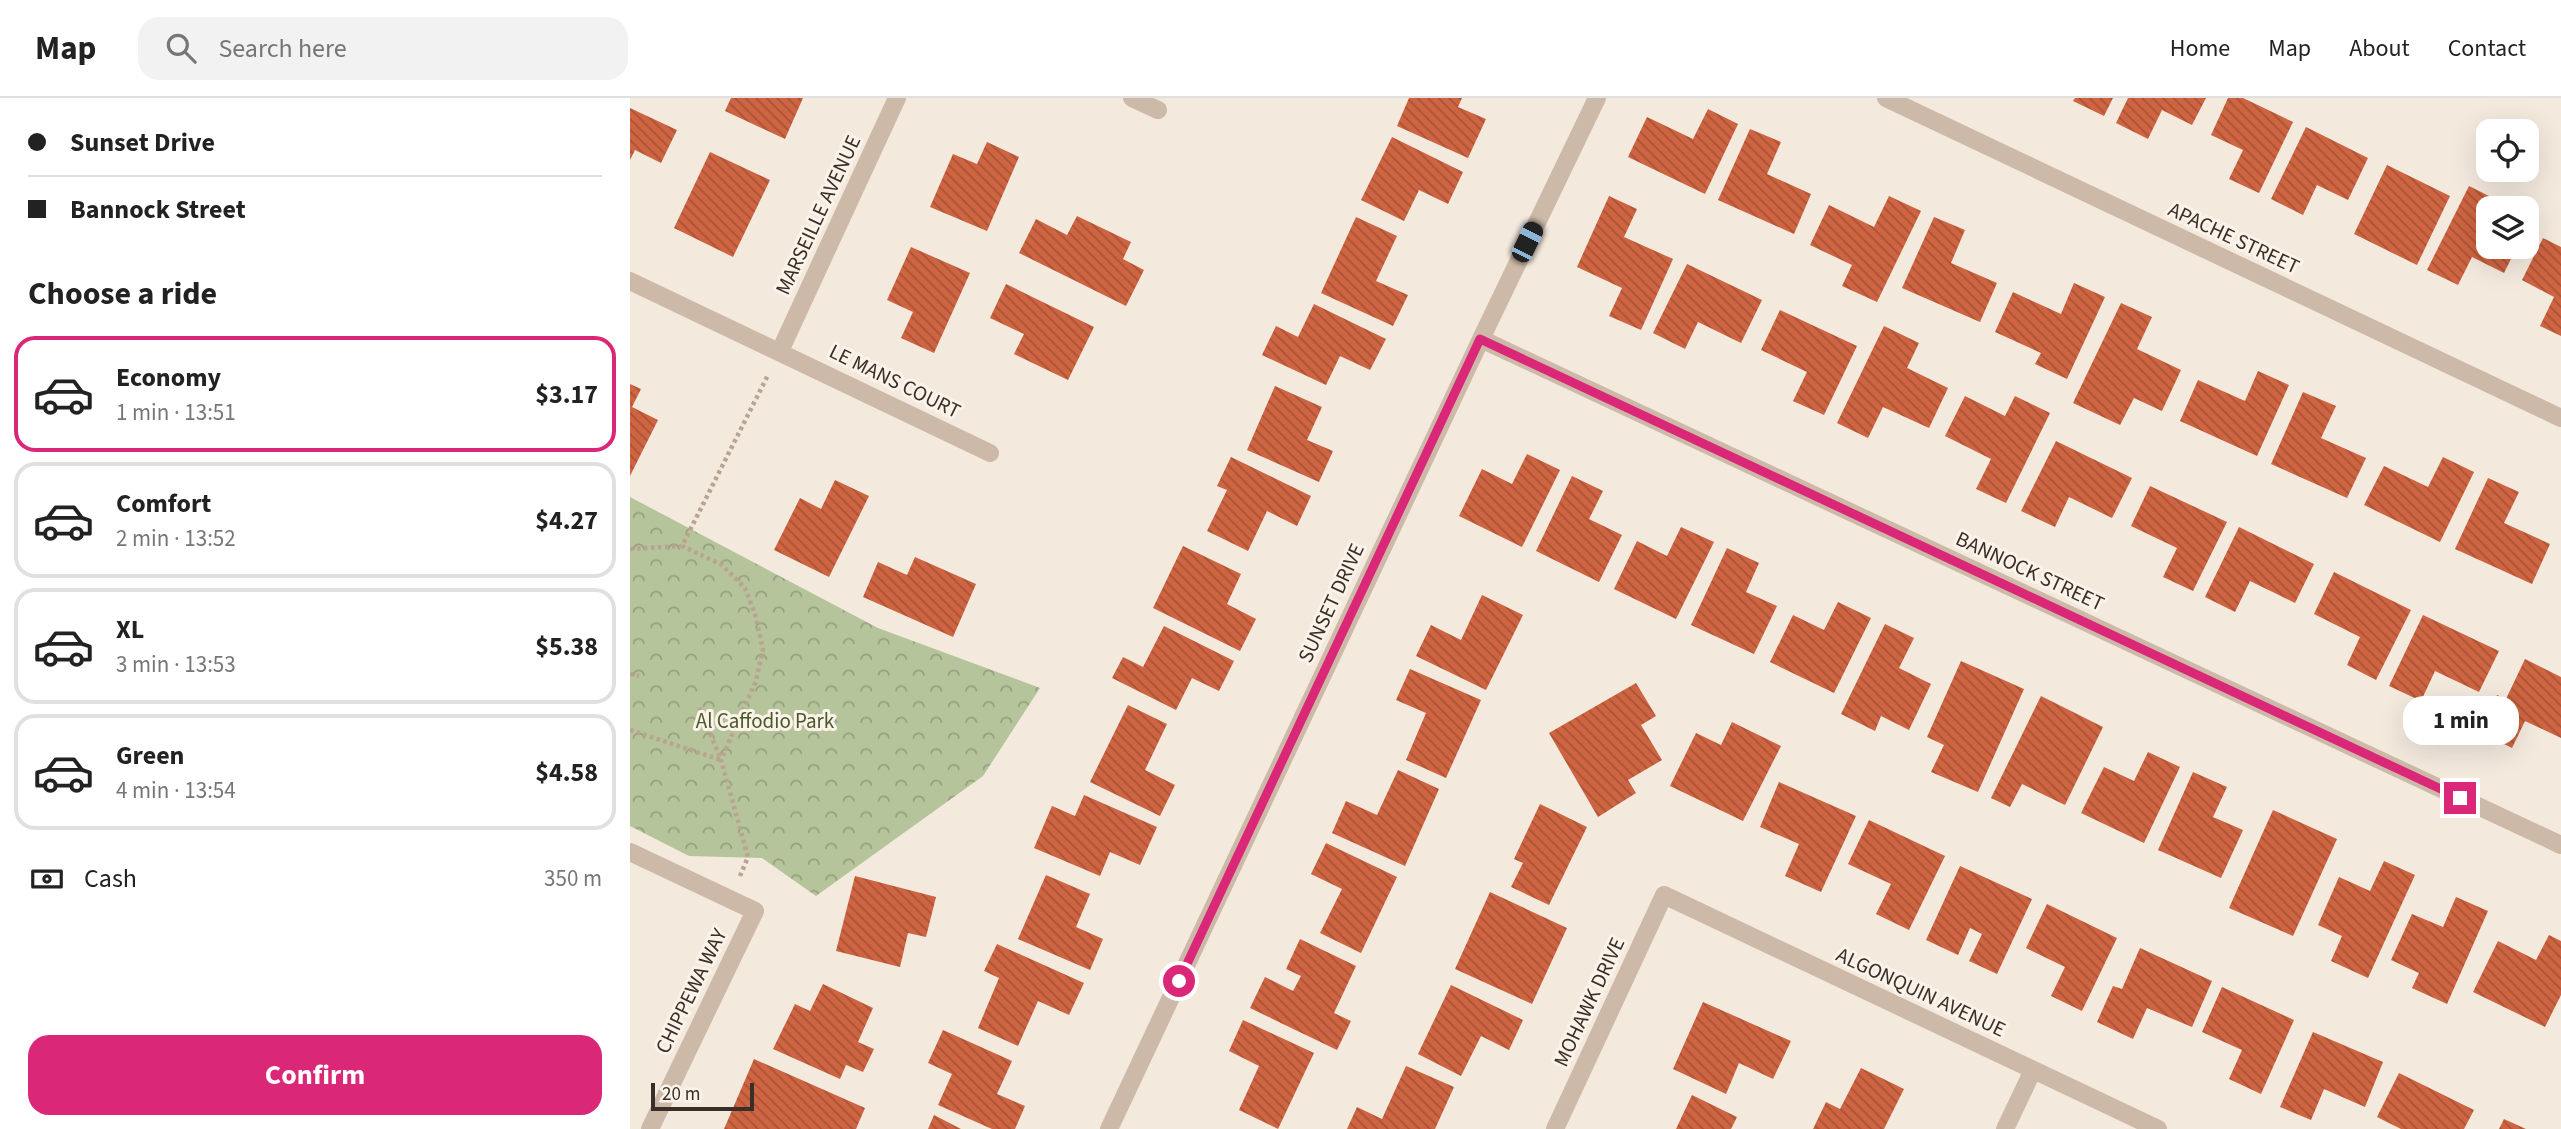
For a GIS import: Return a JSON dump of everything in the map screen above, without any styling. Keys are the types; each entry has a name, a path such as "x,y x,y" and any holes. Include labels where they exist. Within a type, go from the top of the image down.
{"street":[{"name":"MARSEILLE AVENUE","path":"780,351 897,98"},
{"path":"1132,98 1158,110"},
{"name":"SUNSET DRIVE","path":"1109,1129 1480,339 1597,98"},
{"name":"APACHE STREET","path":"1886,98 2561,418"},
{"name":"LE MANS COURT","path":"630,281 990,453"},
{"name":"BANNOCK STREET","path":"1480,339 2561,845"},
{"path":"630,852 730,899"},
{"name":"ALGONQUIN AVENUE","path":"1664,895 2158,1129"},
{"name":"MOHAWK DRIVE","path":"1555,1129 1664,895"},
{"name":"CHIPPEWA WAY","path":"650,1129 755,911 730,899"},
{"path":"2005,1129 2033,1070"}],"path":[{"path":"681,546 780,351"},
{"path":"630,550 681,546 722,565 745,588 755,614 763,649 756,681 721,760"},
{"path":"630,674 639,676"},
{"path":"699,708 721,760 748,857 730,899"},
{"path":"630,730 721,760"}],"green space":[{"name":"Al Caffodio Park","path":"630,497 878,628 1040,688 983,776 816,896 762,858 689,856 630,826"}],"building":[{"path":"731,98 803,98 785,139 725,111"},
{"path":"1409,98 1462,98 1458,107 1486,119 1468,158 1397,126"},
{"path":"2075,98 2113,98 2104,116 2073,101"},
{"path":"2128,98 2206,98 2192,125 2162,110 2148,139 2116,123"},
{"path":"2228,98 2243,98 2293,122 2259,193 2229,179 2243,150 2211,135"},
{"path":"630,108 677,130 661,163 635,150 630,160"},
{"path":"1708,109 1738,124 1705,194 1628,157 1647,117 1693,139"},
{"path":"2306,127 2368,158 2348,200 2317,185 2303,215 2271,199"},
{"path":"1750,129 1781,142 1767,174 1811,194 1794,234 1718,200"},
{"path":"1392,137 1463,172 1448,204 1419,190 1404,221 1361,200"},
{"path":"987,142 1019,157 987,231 930,207 953,154 977,164"},
{"path":"710,152 770,180 733,257 674,228"},
{"path":"2387,165 2450,196 2417,265 2354,234"},
{"path":"2469,186 2489,196 2476,196 2476,259 2472,257 2458,285 2427,270"},
{"path":"1609,196 1637,209 1624,237 1673,259 1641,330 1609,316 1622,288 1577,267"},
{"path":"1889,196 1921,211 1877,302 1842,286 1852,265 1810,245 1829,205 1874,227"},
{"path":"1077,216 1131,242 1123,259 1144,270 1126,306 1019,253 1036,219 1067,235"},
{"path":"1356,217 1397,236 1376,281 1408,295 1393,326 1321,293"},
{"path":"1934,217 1965,230 1951,263 1997,283 1980,322 1902,288"},
{"path":"2543,238 2561,247 2561,336 2540,326 2554,297 2522,280 2532,259 2539,259 2539,246"},
{"path":"911,247 970,273 934,353 901,338 913,312 887,300"},
{"path":"2476,259 2511,259 2504,273"},
{"path":"1687,264 1762,300 1741,343 1698,322 1685,349 1653,333"},
{"path":"2074,283 2105,297 2067,379 2035,364 2041,353 1995,332 2013,292 2061,314"},
{"path":"1006,284 1094,327 1068,380 1014,354 1024,334 990,318"},
{"path":"2121,303 2152,317 2137,349 2181,370 2162,411 2134,398 2120,425 2073,403"},
{"path":"1314,304 1386,339 1370,370 1340,356 1326,385 1262,355 1276,326 1298,337"},
{"path":"1780,310 1857,346 1824,415 1793,401 1807,372 1761,350"},
{"path":"1884,326 1919,343 1907,368 1948,388 1929,428 1883,407 1868,438 1837,423"},
{"path":"2258,371 2289,385 2257,456 2180,421 2198,380 2245,401"},
{"path":"630,384 641,389 632,407 658,420 630,476"},
{"path":"1275,386 1322,407 1307,440 1333,451 1319,482 1247,450"},
{"path":"2303,392 2336,406 2321,438 2366,458 2347,498 2271,464"},
{"path":"1965,396 2005,416 2015,396 2050,413 2006,503 1976,489 1991,459 1945,436"},
{"path":"2056,441 2132,478 2112,518 2069,497 2055,527 2021,511"},
{"path":"1527,454 1560,470 1522,547 1459,516 1482,469 1512,484"},
{"path":"1231,457 1311,496 1297,526 1267,511 1248,551 1207,531 1227,490 1217,486"},
{"path":"2443,457 2474,472 2440,542 2364,505 2384,466 2428,487"},
{"path":"1572,476 1603,491 1589,519 1622,535 1599,582 1536,551"},
{"path":"2488,478 2519,492 2504,523 2550,544 2532,584 2455,549"},
{"path":"835,480 869,496 829,577 774,550 800,498 821,509"},
{"path":"2150,486 2227,522 2193,591 2163,577 2177,548 2131,526"},
{"path":"1681,527 1714,542 1676,619 1614,589 1637,541 1667,556"},
{"path":"2239,527 2314,564 2295,603 2250,581 2235,612 2205,597"},
{"path":"1183,546 1241,574 1227,604 1256,619 1240,651 1153,608"},
{"path":"1727,548 1759,563 1746,592 1777,606 1754,654 1691,625"},
{"path":"915,557 976,584 953,637 863,597 878,562 907,575"},
{"path":"2334,572 2411,610 2376,680 2347,665 2360,637 2314,614"},
{"path":"1482,595 1523,615 1486,690 1416,656 1431,625 1461,640"},
{"path":"1838,602 1871,618 1834,693 1770,662 1793,615 1824,630"},
{"path":"2423,615 2499,651 2479,692 2435,671 2421,701 2389,686"},
{"path":"1885,624 1914,638 1899,668 1931,684 1909,730 1881,716 1875,731 1841,714"},
{"path":"1164,626 1234,661 1219,691 1192,678 1176,710 1112,678 1123,657 1143,667"},
{"path":"2525,659 2561,677 2561,738 2525,721 2512,748 2479,731 2497,695 2506,699"},
{"path":"1961,661 2024,689 1978,792 1931,772 1944,745 1927,737"},
{"path":"1410,669 1481,700 1446,778 1406,760 1426,713 1396,700"},
{"path":"1636,683 1656,716 1641,725 1662,760 1628,780 1636,793 1598,817 1549,733"},
{"path":"2041,696 2103,727 2065,805 2022,784 2010,807 1991,798"},
{"path":"1128,705 1167,724 1145,770 1175,785 1160,816 1090,782"},
{"path":"1732,722 1781,746 1743,821 1670,786 1696,733 1721,745"},
{"path":"2148,752 2180,767 2144,843 2081,813 2104,767 2134,781"},
{"path":"1398,770 1439,789 1405,866 1332,833 1346,801 1377,815"},
{"path":"2193,772 2227,787 2213,817 2243,830 2221,878 2158,850"},
{"path":"1779,782 1856,816 1821,892 1785,876 1799,844 1760,827"},
{"path":"1084,795 1157,827 1140,865 1110,852 1100,876 1034,848 1052,806 1075,816"},
{"path":"1540,804 1587,827 1549,905 1511,887 1523,863 1514,859"},
{"path":"2273,810 2337,839 2293,936 2229,908"},
{"path":"1869,820 1945,856 1909,930 1876,914 1891,884 1848,864"},
{"path":"1326,843 1397,877 1361,953 1320,933 1342,889 1311,874"},
{"path":"2384,861 2415,875 2368,978 2331,961 2342,936 2318,925 2339,877 2370,891"},
{"path":"1960,866 2032,899 1997,974 1969,961 1982,934 1970,928 1958,955 1926,940"},
{"path":"1046,875 1090,894 1076,927 1103,939 1090,970 1018,939"},
{"path":"855,876 936,897 926,937 908,933 900,967 836,951"},
{"path":"1490,892 1567,928 1532,1004 1455,969"},
{"path":"2456,897 2488,911 2447,1004 2412,988 2419,973 2391,960 2412,914 2443,927"},
{"path":"2047,904 2117,938 2082,1011 2051,996 2065,967 2026,948"},
{"path":"2549,935 2561,941 2561,995 2545,1027 2473,992 2498,941 2536,960"},
{"path":"1300,939 1356,966 1334,1013 1351,1021 1337,1050 1250,1008 1265,977 1293,991 1301,976 1286,969"},
{"path":"997,944 1084,983 1069,1015 1038,1001 1018,1046 978,1028 999,978 984,971"},
{"path":"2140,948 2212,981 2192,1027 2147,1008 2133,1039 2097,1022 2113,986 2122,989"},
{"path":"823,984 873,1008 858,1042 874,1049 863,1072 846,1065 840,1079 773,1049 795,1004 810,1011"},
{"path":"1451,985 1523,1020 1509,1050 1481,1036 1461,1076 1418,1054"},
{"path":"2222,987 2294,1020 2261,1094 2229,1079 2242,1050 2202,1032"},
{"path":"1703,1002 1791,1041 1773,1079 1739,1063 1726,1094 1673,1069"},
{"path":"1243,1020 1314,1053 1278,1129 1239,1110 1259,1066 1229,1051"},
{"path":"943,1030 1012,1061 997,1094 1025,1106 1015,1129 992,1129 938,1105 952,1074 928,1063"},
{"path":"2313,1032 2383,1062 2365,1107 2324,1089 2311,1120 2280,1107"},
{"path":"754,1059 865,1108 856,1129 724,1129"},
{"path":"1406,1066 1454,1087 1435,1129 1347,1129 1357,1107 1382,1119"},
{"path":"1861,1068 1904,1089 1884,1129 1813,1129 1826,1102 1840,1109"},
{"path":"2399,1073 2474,1110 2464,1129 2401,1129 2377,1117"},
{"path":"1692,1095 1737,1117 1731,1129 1676,1129"},
{"path":"934,1115 961,1129 928,1129"},
{"path":"2504,1119 2526,1129 2499,1129"}],"route":[{"path":"1179,981 1480,339 2460,798"}]}
